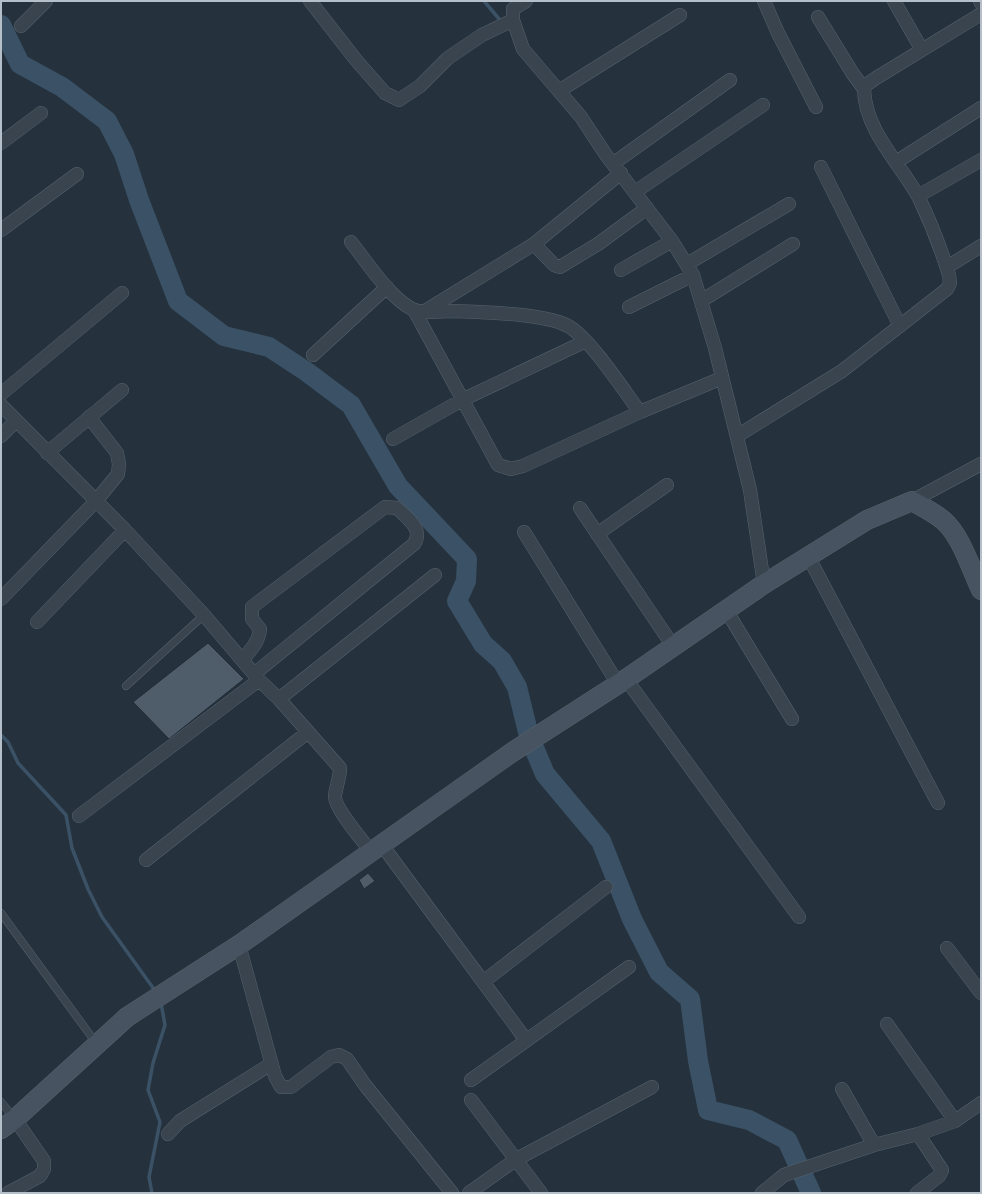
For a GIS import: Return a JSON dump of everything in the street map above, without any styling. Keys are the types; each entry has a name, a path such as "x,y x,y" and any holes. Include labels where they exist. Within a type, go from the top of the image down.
{"main road":[{"path":"8,1124 127,1017 239,945 514,751 622,682 764,584 867,520 912,501 944,521 954,532 981,590"}],"street":[{"path":"21,26 46,1"},
{"path":"310,1 380,88 385,93 399,100 420,86 448,58 482,35 513,20"},
{"path":"526,1 513,9 513,20 523,49 581,117 606,155 672,241 693,276 722,378 750,490 764,584"},
{"path":"764,1 778,32 816,106"},
{"path":"894,1 922,50"},
{"path":"864,89 866,85 876,78 981,14"},
{"path":"559,91 680,15"},
{"path":"736,436 842,371 946,289 950,284 947,267 918,196 883,144 873,125 864,89 818,17"},
{"path":"419,311 534,244 617,168 730,80"},
{"path":"634,192 763,105"},
{"path":"896,162 981,108"},
{"path":"1,143 41,113"},
{"path":"918,196 981,160"},
{"path":"821,167 900,326"},
{"path":"1,230 77,174"},
{"path":"687,264 789,204"},
{"path":"534,244 554,265 560,267 598,244 647,208"},
{"path":"621,270 672,241"},
{"path":"350,242 387,287 404,303 419,311 485,312 550,320 568,326 586,341 640,412"},
{"path":"701,300 793,244"},
{"path":"947,267 981,246"},
{"path":"629,307 693,276"},
{"path":"313,355 387,287"},
{"path":"1,394 122,293"},
{"path":"419,311 462,400 498,465 511,469 523,466 640,412 722,378"},
{"path":"393,438 462,400 586,341"},
{"path":"47,453 122,390"},
{"path":"1,405 125,530 204,615 256,677 279,699 340,768 340,777 334,797 339,808 377,849 483,982 526,1040"},
{"path":"1,599 96,501 118,474 119,464 117,453 89,417"},
{"path":"1,436 16,421"},
{"path":"912,501 981,464"},
{"path":"597,534 667,485"},
{"path":"79,816 256,677 414,544 418,539 418,533 415,526 397,508 385,507 252,607 252,619 260,629 260,636 242,660"},
{"path":"580,508 673,646"},
{"path":"37,622 125,530"},
{"path":"524,532 622,682 799,917"},
{"path":"808,556 938,803"},
{"path":"279,699 435,575"},
{"path":"726,610 792,719"},
{"path":"146,860 308,732"},
{"path":"483,982 606,887"},
{"path":"239,945 271,1064 280,1087 291,1087 331,1057 338,1055 347,1059 365,1085 452,1193"},
{"path":"947,948 981,992"},
{"path":"471,1080 629,967"},
{"path":"887,1024 955,1121"},
{"path":"168,1134 180,1121 271,1064"},
{"path":"469,1193 515,1160 652,1087"},
{"path":"842,1089 874,1145"},
{"path":"471,1100 541,1193"},
{"path":"762,1193 784,1175 822,1161 874,1145 918,1134 955,1121 981,1103"},
{"path":"8,1124 44,1161 44,1169 40,1176 8,1193"},
{"path":"917,1193 938,1176 942,1170 918,1134"}],"lane":[{"path":"126,686 204,615"},
{"path":"1,913 98,1044"},
{"path":"1,1102 8,1124"}],"building":[{"path":"208,643 244,679 169,739 133,702"},
{"path":"368,873 375,881 364,889 359,880"}],"waterway":[{"path":"484,1 500,20"},
{"path":"1,25 20,64 62,87 107,121 124,154 139,200 178,301 224,336 269,347 307,372 351,405 398,486 467,559 466,581 457,601 483,644 502,661 517,687 529,736 545,774 601,841 632,919 659,972 690,999 698,1061 708,1110 749,1120 787,1140 811,1193"},
{"path":"1,735 8,742 18,763 66,815 72,848 88,889 102,917 156,992"},
{"path":"152,1193 149,1177 160,1122 148,1090 153,1063 165,1025 161,1003"}]}
